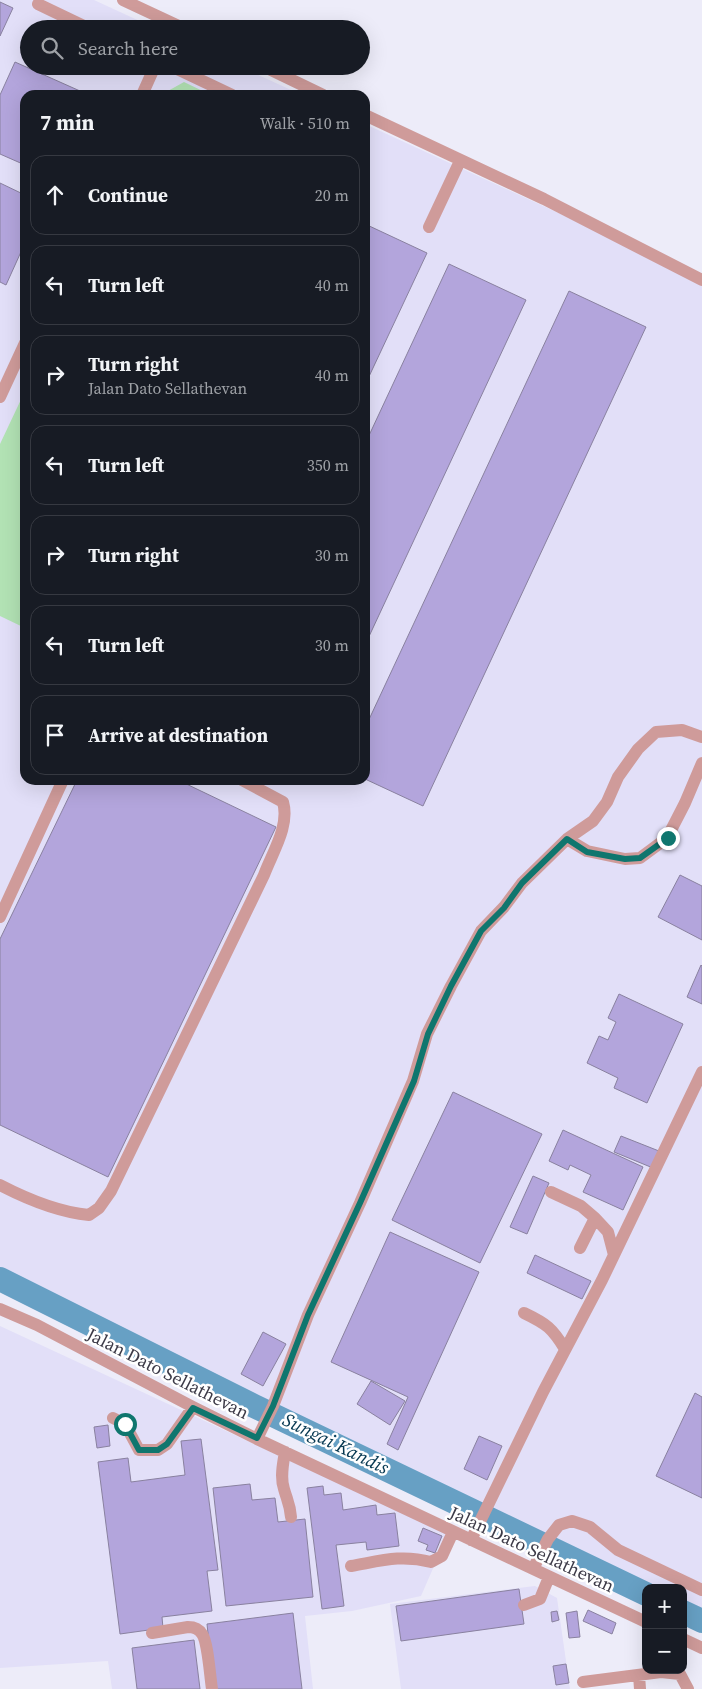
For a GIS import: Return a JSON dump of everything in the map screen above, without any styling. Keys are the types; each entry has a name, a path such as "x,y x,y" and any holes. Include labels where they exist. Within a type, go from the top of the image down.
{"street":[{"path":"123,0 164,20"},
{"path":"38,4 71,20"},
{"path":"144,90 151,75"},
{"path":"190,75 221,90"},
{"path":"282,75 313,90"},
{"path":"370,117 544,199 702,280"},
{"path":"429,227 460,161"},
{"path":"0,397 20,355"},
{"path":"257,1438 271,1410 308,1315 414,1081 428,1034 451,986 481,931 504,908 522,883 567,839 593,821 607,802 618,777 638,748 656,732 682,730 702,737"},
{"path":"567,839 587,852 625,859 640,858 668,838 702,763"},
{"path":"0,917 61,785"},
{"path":"0,1185 50,1207 89,1215 99,1208 111,1191 264,875 284,824 285,810 283,802 251,785"},
{"path":"471,1540 565,1349 614,1255 702,1072"},
{"path":"551,1192 581,1206 608,1232 614,1255"},
{"path":"580,1248 594,1218"},
{"name":"Jalan Dato Sellathevan","path":"0,1310 36,1325 193,1408 642,1620"},
{"path":"524,1313 547,1325 565,1349"},
{"path":"113,1418 125,1424 139,1450 158,1450 167,1444 193,1408"},
{"path":"285,1452 283,1487 290,1505 291,1517"},
{"path":"533,1570 547,1541 559,1525 572,1521 590,1527 618,1550 702,1590"},
{"path":"351,1566 392,1558 414,1557 430,1562 442,1556 453,1532"},
{"path":"524,1605 540,1599 550,1577"},
{"path":"152,1633 188,1627 193,1627 200,1631 205,1641 212,1689"},
{"path":"687,1640 700,1643"},
{"path":"583,1682 599,1684 661,1672 680,1674 688,1689"},
{"path":"639,1675 640,1689"}],"shaded area":[{"path":"0,0 94,0 137,20 20,20 20,75 259,75 291,90 20,90 20,785 370,785 370,126 702,279 702,1615 687,1608 687,1584 642,1584 642,1586 0,1278"},
{"path":"0,1326 448,1534 421,1596 352,1611 305,1616 313,1689 112,1689 108,1661 0,1668"},
{"path":"535,1586 557,1598 570,1689 401,1689 390,1604"}],"green space":[{"path":"184,82 201,90 170,90"},
{"path":"20,402 20,626 0,616 0,444"}],"building":[{"path":"0,2 13,8 0,36"},
{"path":"15,62 20,64 20,75 44,75 78,90 20,90 20,163 0,154 0,95"},
{"path":"0,183 20,193 20,254 6,285 0,282"},
{"path":"370,226 427,253 370,374"},
{"path":"449,264 526,300 370,634 370,433"},
{"path":"569,291 646,327 423,806 370,781 370,717"},
{"path":"75,785 188,785 276,827 108,1177 0,1125 0,939"},
{"path":"680,875 702,886 702,940 658,917"},
{"path":"702,966 702,1004 687,997"},
{"path":"619,994 683,1024 647,1103 614,1088 618,1078 587,1063 599,1036 608,1040 616,1022 608,1018"},
{"path":"453,1092 542,1134 480,1263 392,1220"},
{"path":"563,1130 643,1167 623,1210 583,1192 591,1175 570,1165 568,1170 549,1161"},
{"path":"621,1136 659,1151 653,1168 614,1152"},
{"path":"533,1176 549,1183 527,1234 510,1227"},
{"path":"390,1232 479,1272 398,1450 387,1444 408,1397 331,1362"},
{"path":"535,1255 591,1281 582,1299 527,1273"},
{"path":"263,1332 286,1344 263,1386 241,1374"},
{"path":"371,1381 405,1401 390,1425 357,1404"},
{"path":"695,1393 702,1397 702,1498 656,1476"},
{"path":"108,1425 110,1446 97,1448 94,1427"},
{"path":"479,1436 502,1446 487,1480 464,1469"},
{"path":"201,1439 218,1570 207,1571 212,1611 162,1617 163,1628 120,1634 98,1462 128,1458 131,1482 185,1475 181,1441"},
{"path":"250,1484 252,1500 275,1498 278,1522 305,1519 313,1597 226,1606 213,1488"},
{"path":"323,1486 324,1495 341,1493 343,1510 376,1505 377,1515 395,1513 399,1546 367,1550 366,1542 336,1545 344,1606 322,1609 307,1488"},
{"path":"423,1528 442,1536 435,1553 426,1550 428,1545 418,1541"},
{"path":"519,1589 524,1624 401,1641 396,1606"},
{"path":"588,1610 616,1623 612,1634 583,1621"},
{"path":"557,1611 559,1620 552,1622 551,1612"},
{"path":"577,1611 580,1637 569,1638 566,1613"},
{"path":"293,1613 302,1689 214,1689 207,1624"},
{"path":"194,1640 200,1689 137,1689 132,1648"},
{"path":"566,1664 569,1683 556,1685 553,1666"}],"waterway":[{"name":"Sungai Kandis","path":"0,1279 254,1406 642,1592"},
{"name":"Sungai Kandis","path":"687,1614 702,1621"}],"route":[{"path":"125,1424 139,1450 146,1451 158,1450 167,1444 193,1408 257,1438 273,1406 308,1315 414,1081 428,1034 451,986 481,931 504,908 522,883 567,839 587,852 625,859 640,858 668,838"}]}
